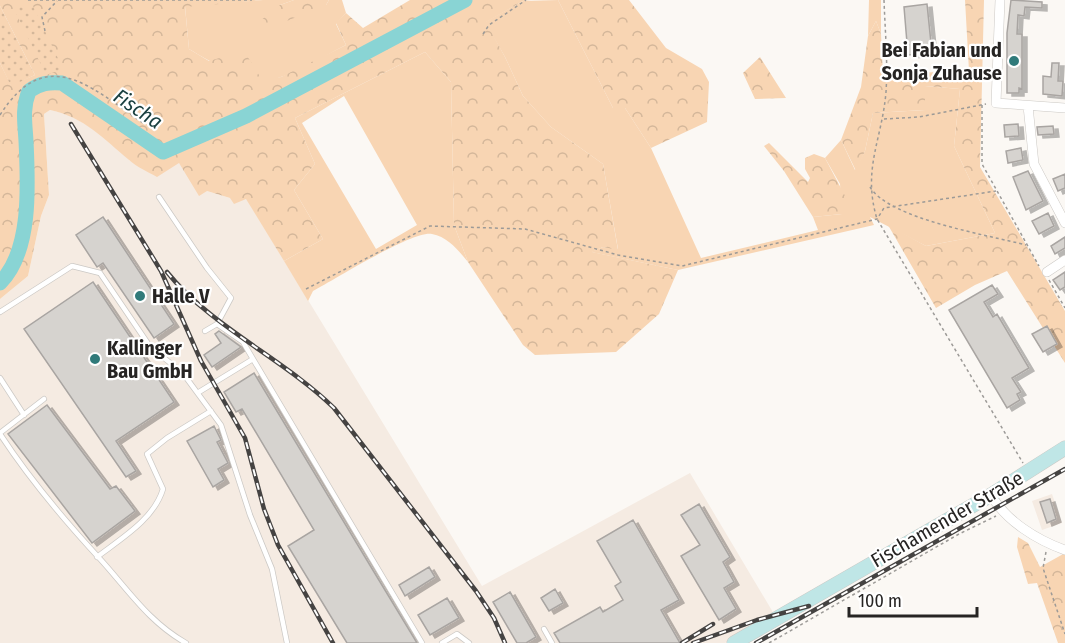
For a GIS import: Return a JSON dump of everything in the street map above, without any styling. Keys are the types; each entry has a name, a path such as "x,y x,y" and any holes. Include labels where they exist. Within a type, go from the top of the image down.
{"main road":[{"name":"Fischamender Straße","path":"734,643 991,495 1065,448"}],"street":[{"path":"1000,0 996,103 1065,108"},
{"path":"1028,106 1034,164 1065,223"},
{"path":"1046,273 1065,260"},
{"path":"991,495 1002,512 1048,544 1065,550"}],"lane":[{"path":"159,196 200,259 231,298 217,324 205,331"},
{"path":"0,312 72,266 100,273 151,348 182,372 211,411 226,438 250,515 272,569 287,643"},
{"path":"217,324 243,342 422,643"},
{"path":"198,393 253,359"},
{"path":"0,378 24,415"},
{"path":"44,399 0,434 54,508 97,557 161,628 186,643"},
{"path":"97,557 143,521 160,500 164,489 147,454 167,438 211,411"},
{"path":"544,629 552,643"},
{"path":"442,643 457,634 469,643"}],"path":[{"path":"28,0 252,0"},
{"path":"45,31 42,17 58,0"},
{"path":"483,34 489,25 525,0"},
{"path":"884,0 886,91 870,186 877,219 1028,472"},
{"path":"0,115 13,94 23,86 57,75 72,78 143,123"},
{"path":"882,119 919,117 996,103"},
{"path":"982,105 982,164 1026,245 1046,273 1065,308"},
{"path":"870,186 884,203 893,207 928,220 1026,245"},
{"path":"306,289 430,226 525,230 618,255 682,266 877,219 884,208 996,191"},
{"path":"769,643 959,534 1002,512"},
{"path":"1048,544 1043,567 1065,634"}],"shaded area":[{"path":"50,110 68,114 90,127 112,143 130,161 179,163 207,191 230,198 246,198 482,586 690,473 774,614 725,643 0,643 0,299 28,276 41,216 49,195 44,114"},
{"path":"1052,494 1062,523 1042,530 1032,501"}],"green space":[{"path":"0,0 263,0 185,7 189,49 209,61 244,51 262,80 281,77 346,45 336,23 346,13 363,28 410,0 531,0 523,1 486,22 523,96 551,127 603,164 618,250 603,247 592,252 678,270 659,314 616,352 535,355 523,345 468,262 454,225 451,82 425,52 295,118 315,164 294,190 323,239 284,261 246,199 234,204 230,198 207,191 199,196 179,163 157,177 132,163 83,123 50,110 44,114 49,195 41,216 28,276 0,299 0,63 11,85 35,75 0,6"},
{"path":"294,0 280,5 326,5 329,0 342,0 346,13 336,24 346,45 292,73 270,80 243,76 189,49 185,6"},
{"path":"294,0 329,0 326,5 272,27 260,21 280,5"},
{"path":"558,0 613,108 625,108 651,148 701,258 818,230 813,217 842,214 840,184 825,158 841,140 855,170 865,151 873,113 925,110 925,86 960,89 954,146 995,233 926,246 870,217 874,225 678,270 591,252 603,247 618,249 603,164 551,127 523,96 505,57 485,22 523,1"},
{"path":"558,0 629,0 666,48 702,69 709,82 707,122 651,148 625,108 613,108"},
{"path":"869,0 881,0 881,34 876,21 868,36"},
{"path":"965,0 984,0 980,167 1065,311 1065,363 1007,271 975,285 936,308 888,225 926,246 995,233 954,146 960,89 925,86 925,110 873,113 865,151 856,171 841,140 861,87 868,36 876,21 881,34 883,74 969,71"},
{"path":"0,6 35,75 11,86 0,63"},
{"path":"33,6 63,69 46,75 13,7"},
{"path":"425,52 451,82 454,225 468,262 443,238 432,234 422,235 392,247 313,291 308,301 284,261 323,239 294,190 315,164 295,118","holes":["344,96 417,225 376,249 302,123"]},
{"path":"760,57 786,98 755,99 743,73"},
{"path":"769,143 808,182 810,178 805,169 805,158 814,154 825,158 852,209 842,214 813,217 784,171 764,146"},
{"path":"1018,537 1028,543 1040,567 1065,553 1065,643 1058,643 1037,583 1028,584 1017,547"}],"building":[{"path":"1011,0 1042,2 1042,8 1025,7 1024,16 1018,15 1017,34 1022,34 1022,89 1019,88 1019,93 1007,93 1007,33"},
{"path":"927,4 932,53 908,55 904,7"},
{"path":"1052,63 1059,63 1058,81 1063,81 1062,96 1043,94 1043,76 1051,77"},
{"path":"1018,124 1019,136 1005,137 1004,125"},
{"path":"1053,126 1054,134 1038,135 1037,127"},
{"path":"1021,148 1023,160 1008,163 1006,151"},
{"path":"1028,171 1043,201 1026,210 1013,177"},
{"path":"1065,174 1065,188 1058,191 1053,179"},
{"path":"1048,213 1054,226 1039,234 1032,221"},
{"name":"Halle V","path":"103,217 174,324 154,338 103,263 97,267 76,235"},
{"path":"1065,237 1065,248 1055,254 1051,246"},
{"path":"1065,272 1065,287 1060,290 1053,280"},
{"name":"Kallinger Bau GmbH","path":"93,282 174,402 116,441 136,471 126,477 24,329"},
{"path":"992,285 998,294 984,302 993,317 997,314 1029,368 1012,378 1021,392 1017,394 1020,400 1007,408 949,310"},
{"path":"1047,326 1057,344 1043,352 1032,334"},
{"path":"219,331 241,347 212,367 204,355 221,343 215,334"},
{"path":"254,373 417,643 347,643 288,546 314,530 242,409 236,412 224,392"},
{"path":"47,405 110,489 116,486 135,511 92,543 8,434"},
{"path":"214,426 221,440 217,442 228,463 218,469 224,480 213,487 187,441"},
{"path":"1050,499 1056,519 1047,523 1040,502"},
{"path":"699,504 730,557 723,562 734,582 724,588 736,609 719,620 681,556 700,545 681,515"},
{"path":"633,520 679,600 661,610 680,643 560,643 554,633 600,607 603,612 623,600 615,586 621,582 597,541"},
{"path":"429,567 435,577 405,596 399,585"},
{"path":"555,589 563,603 549,611 541,598"},
{"path":"510,592 536,637 526,643 517,643 493,602"},
{"path":"447,598 459,618 430,635 418,615"}],"waterway":[{"name":"Fischa","path":"0,283 18,253 23,235 27,196 25,110 29,91 33,88 45,84 62,83 163,152 246,116 465,0"}],"railway":[{"path":"71,124 161,271 201,361 245,438 264,509 278,545 333,643"},
{"path":"167,272 204,309 293,374 334,408 476,591 494,618 505,643"},
{"path":"756,643 1065,469"},
{"path":"693,643 757,620 809,606"},
{"path":"682,643 713,624"}],"place":[{"name":"Bei Fabian und Sonja Zuhause","path":"1014,61"},
{"name":"Halle V","path":"140,296"},
{"name":"Kallinger Bau GmbH","path":"95,359"}]}
